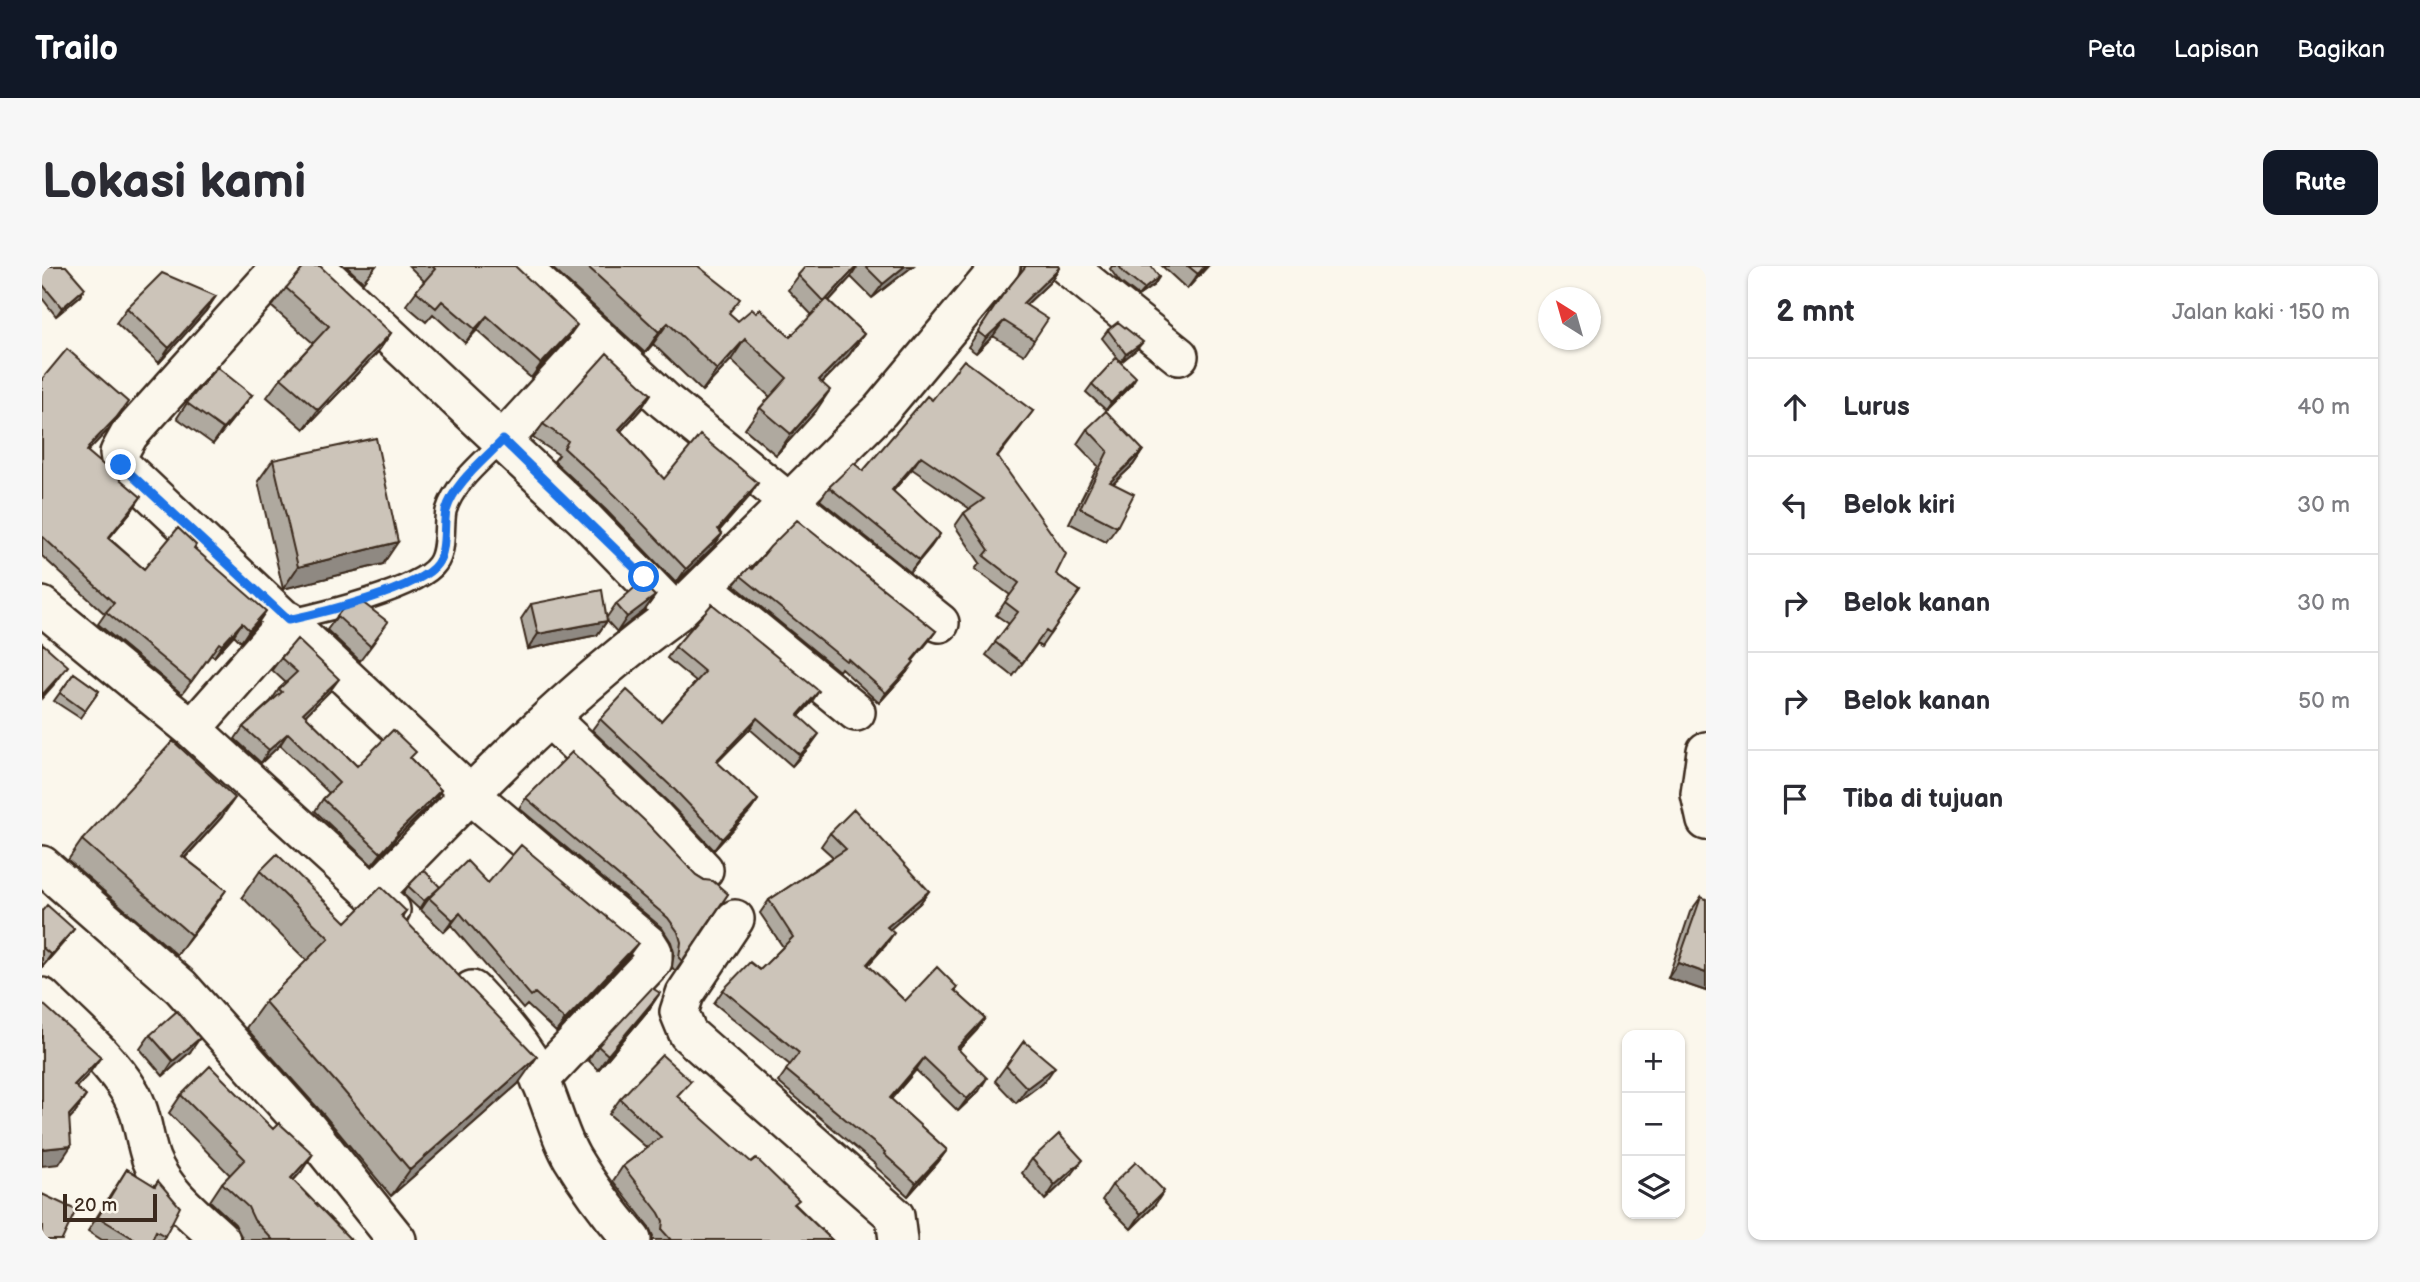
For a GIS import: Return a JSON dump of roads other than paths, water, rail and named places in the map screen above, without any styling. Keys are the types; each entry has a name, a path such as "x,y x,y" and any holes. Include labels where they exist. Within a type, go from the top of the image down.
{"street":[{"path":"315,266 503,440 624,557 676,613"},
{"path":"520,266 665,401 940,623"},
{"path":"373,894 470,794 549,718 676,613 880,411 1000,266"},
{"path":"1067,266 1179,356"},
{"path":"264,272 129,435 119,453 121,465 470,794 638,935 653,952 653,961 643,973 540,1080"},
{"path":"503,440 597,337"},
{"path":"703,587 856,712"},
{"path":"42,606 192,729 417,935"},
{"path":"192,729 288,620"},
{"path":"549,718 653,816 704,870"},
{"path":"1706,751 1700,794 1706,821"},
{"path":"42,865 181,987 308,1129 397,1240"},
{"path":"735,919 685,994 679,1012 688,1034 895,1216 898,1240"},
{"path":"444,962 508,1028 527,1055 571,1156 601,1202 632,1240"},
{"path":"42,997 113,1068 131,1094 143,1121 150,1156 159,1177 221,1240"}],"lane":[{"path":"288,620 349,606 429,574 440,561 447,510 456,490 503,440"}]}
